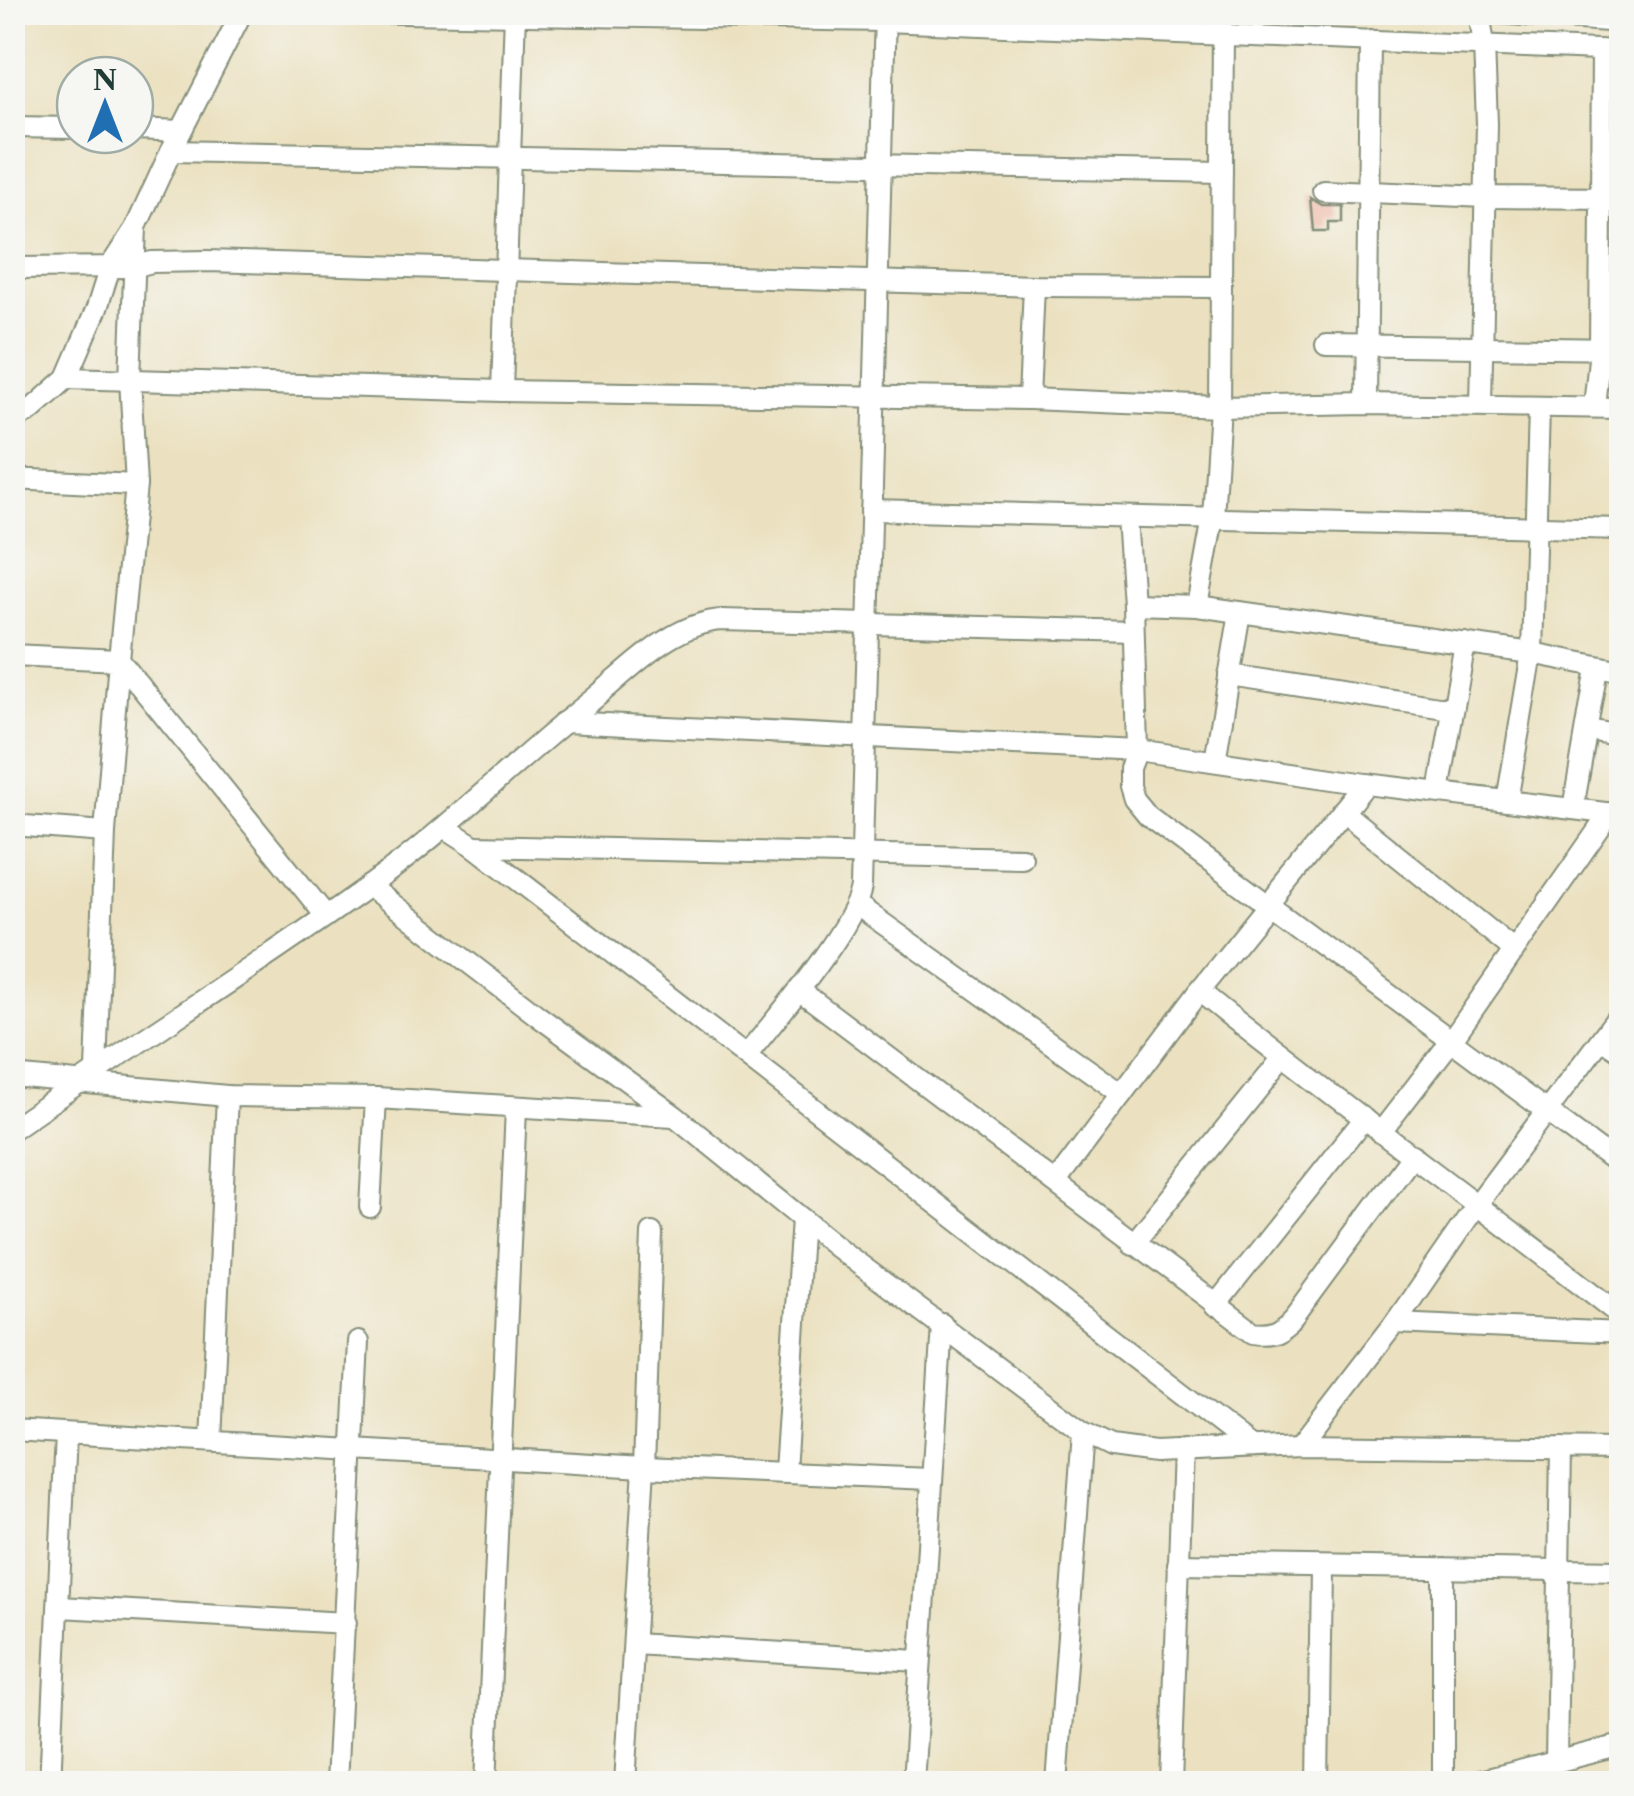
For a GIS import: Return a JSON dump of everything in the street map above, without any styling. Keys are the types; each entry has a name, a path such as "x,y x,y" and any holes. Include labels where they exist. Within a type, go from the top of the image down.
{"street":[{"path":"12,420 40,404 66,378 97,308 110,267 136,226 242,12"},
{"path":"348,12 884,17 1612,51 1611,198 1594,407"},
{"path":"1197,606 1214,518 1220,407 1223,35 1218,12"},
{"path":"1481,405 1486,197 1480,12 1622,22"},
{"path":"502,391 515,15"},
{"path":"746,1056 799,990 858,904 884,17"},
{"path":"1366,404 1370,40"},
{"path":"12,127 55,128"},
{"path":"155,130 181,131"},
{"path":"171,151 1222,172"},
{"path":"1323,190 1611,198"},
{"path":"89,1075 105,832 136,485 130,379 136,226"},
{"path":"12,268 133,267 152,262 207,261 505,273 1219,287"},
{"path":"1029,399 1034,286"},
{"path":"1326,344 1622,349"},
{"path":"66,378 502,391 1029,399 1220,407 1366,404 1622,408"},
{"path":"1507,801 1532,653 1539,408"},
{"path":"12,479 136,485"},
{"path":"871,510 1622,529"},
{"path":"1126,517 1133,604 1137,750 1130,768 1130,786 1134,799 1148,816 1622,1168"},
{"path":"1133,604 1197,606 1532,653 1622,671"},
{"path":"1215,761 1240,612"},
{"path":"12,1129 369,886 446,828 564,722 671,637 696,623 722,620 1133,631"},
{"path":"1440,792 1465,643"},
{"path":"12,654 119,660 326,916"},
{"path":"1572,809 1597,668"},
{"path":"1229,675 1452,710"},
{"path":"564,722 1137,750 1366,784 1616,814"},
{"path":"1588,730 1622,736"},
{"path":"1056,1182 1200,990 1366,784"},
{"path":"1344,812 1514,950"},
{"path":"1381,1132 1616,814"},
{"path":"12,825 105,832"},
{"path":"446,828 1251,1447"},
{"path":"474,846 1022,858"},
{"path":"369,886 675,1116 802,1219 1083,1432 1111,1446 1133,1450 1302,1446 1622,1450"},
{"path":"858,904 1122,1094"},
{"path":"799,990 1253,1332 1280,1330 1294,1316 1413,1155"},
{"path":"1200,990 1282,1059 1478,1203 1622,1316"},
{"path":"1302,1446 1622,1011"},
{"path":"1602,1038 1622,1052"},
{"path":"1133,1244 1282,1059"},
{"path":"12,1076 89,1075 227,1096 376,1098 675,1116"},
{"path":"210,1441 227,1096"},
{"path":"370,1208 376,1098"},
{"path":"486,1784 516,1108"},
{"path":"1215,1306 1364,1119"},
{"path":"785,1471 802,1219"},
{"path":"625,1784 644,1468 652,1233"},
{"path":"1395,1323 1622,1333"},
{"path":"913,1784 942,1324"},
{"path":"336,1784 358,1342"},
{"path":"12,1430 644,1468 930,1479"},
{"path":"1057,1784 1083,1432"},
{"path":"50,1784 66,1434"},
{"path":"1556,1763 1561,1448"},
{"path":"1171,1784 1183,1450"},
{"path":"1178,1564 1622,1571"},
{"path":"1318,1784 1322,1568"},
{"path":"1442,1784 1443,1570"},
{"path":"60,1606 346,1622"},
{"path":"634,1644 919,1661"},
{"path":"1468,1784 1622,1745"}],"building":[{"path":"1310,197 1321,204 1340,204 1340,222 1328,222 1328,231 1313,231"}]}
